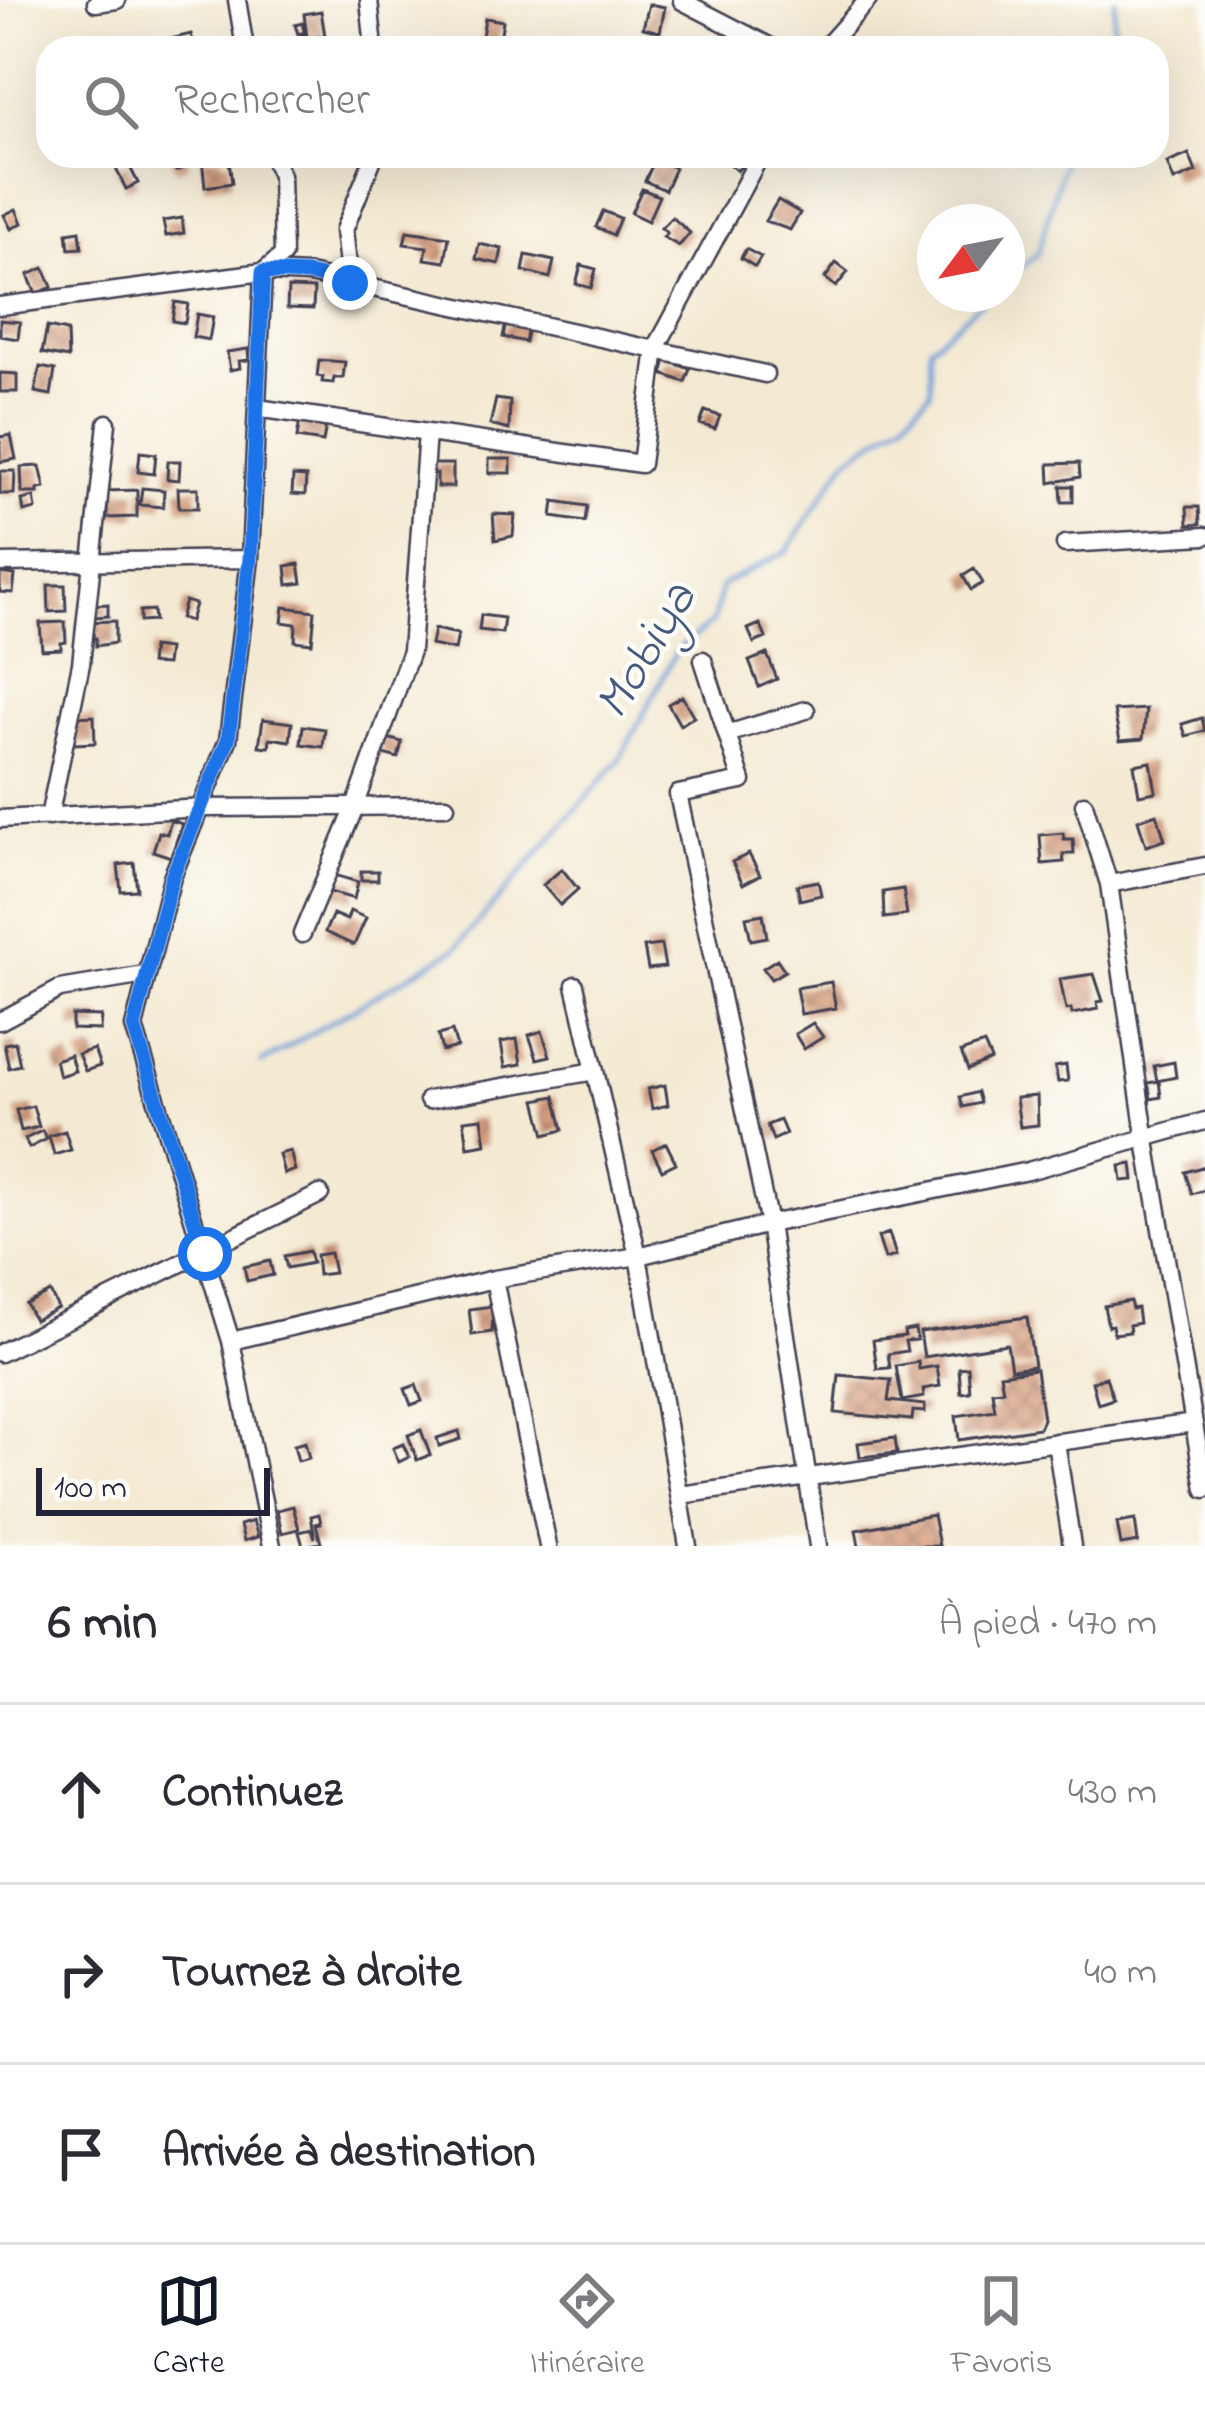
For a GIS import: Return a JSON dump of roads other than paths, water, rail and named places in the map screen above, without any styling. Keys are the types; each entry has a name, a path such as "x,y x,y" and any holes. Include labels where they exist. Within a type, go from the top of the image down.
{"street":[{"path":"96,3 117,0"},
{"path":"237,0 243,36"},
{"path":"369,0 373,36"},
{"path":"836,36 868,0"},
{"path":"682,1 749,36"},
{"path":"272,1546 231,1341 134,1027 172,877 228,740 250,559 263,272 283,255 278,168"},
{"path":"350,283 344,230 369,168"},
{"path":"257,409 641,464 656,349 754,168"},
{"path":"0,306 263,272 308,274 765,374"},
{"path":"49,817 81,664 107,423"},
{"path":"302,934 355,807 411,651 427,433"},
{"path":"1066,544 1205,536"},
{"path":"0,563 250,559"},
{"path":"703,660 742,781 678,794 770,1224 818,1546"},
{"path":"728,734 806,710"},
{"path":"1084,804 1109,884 1144,1136 1205,1490"},
{"path":"0,819 203,808 446,806"},
{"path":"1109,884 1205,866"},
{"path":"0,1021 60,989 145,975"},
{"path":"575,985 638,1256 688,1546"},
{"path":"428,1100 595,1071"},
{"path":"231,1341 494,1279 638,1256 1028,1171 1205,1121"},
{"path":"0,1353 320,1194"},
{"path":"494,1279 548,1546"},
{"path":"680,1495 1193,1423"},
{"path":"1056,1442 1072,1546"}],"waterway":[{"name":"Mobiya","path":"1113,36 1115,0"},
{"name":"Mobiya","path":"1025,264 1038,253 1062,168"},
{"name":"Mobiya","path":"261,1063 455,949 620,759 677,650 713,622 722,585 787,551 847,459 904,420 931,391 930,346 970,312"}]}
